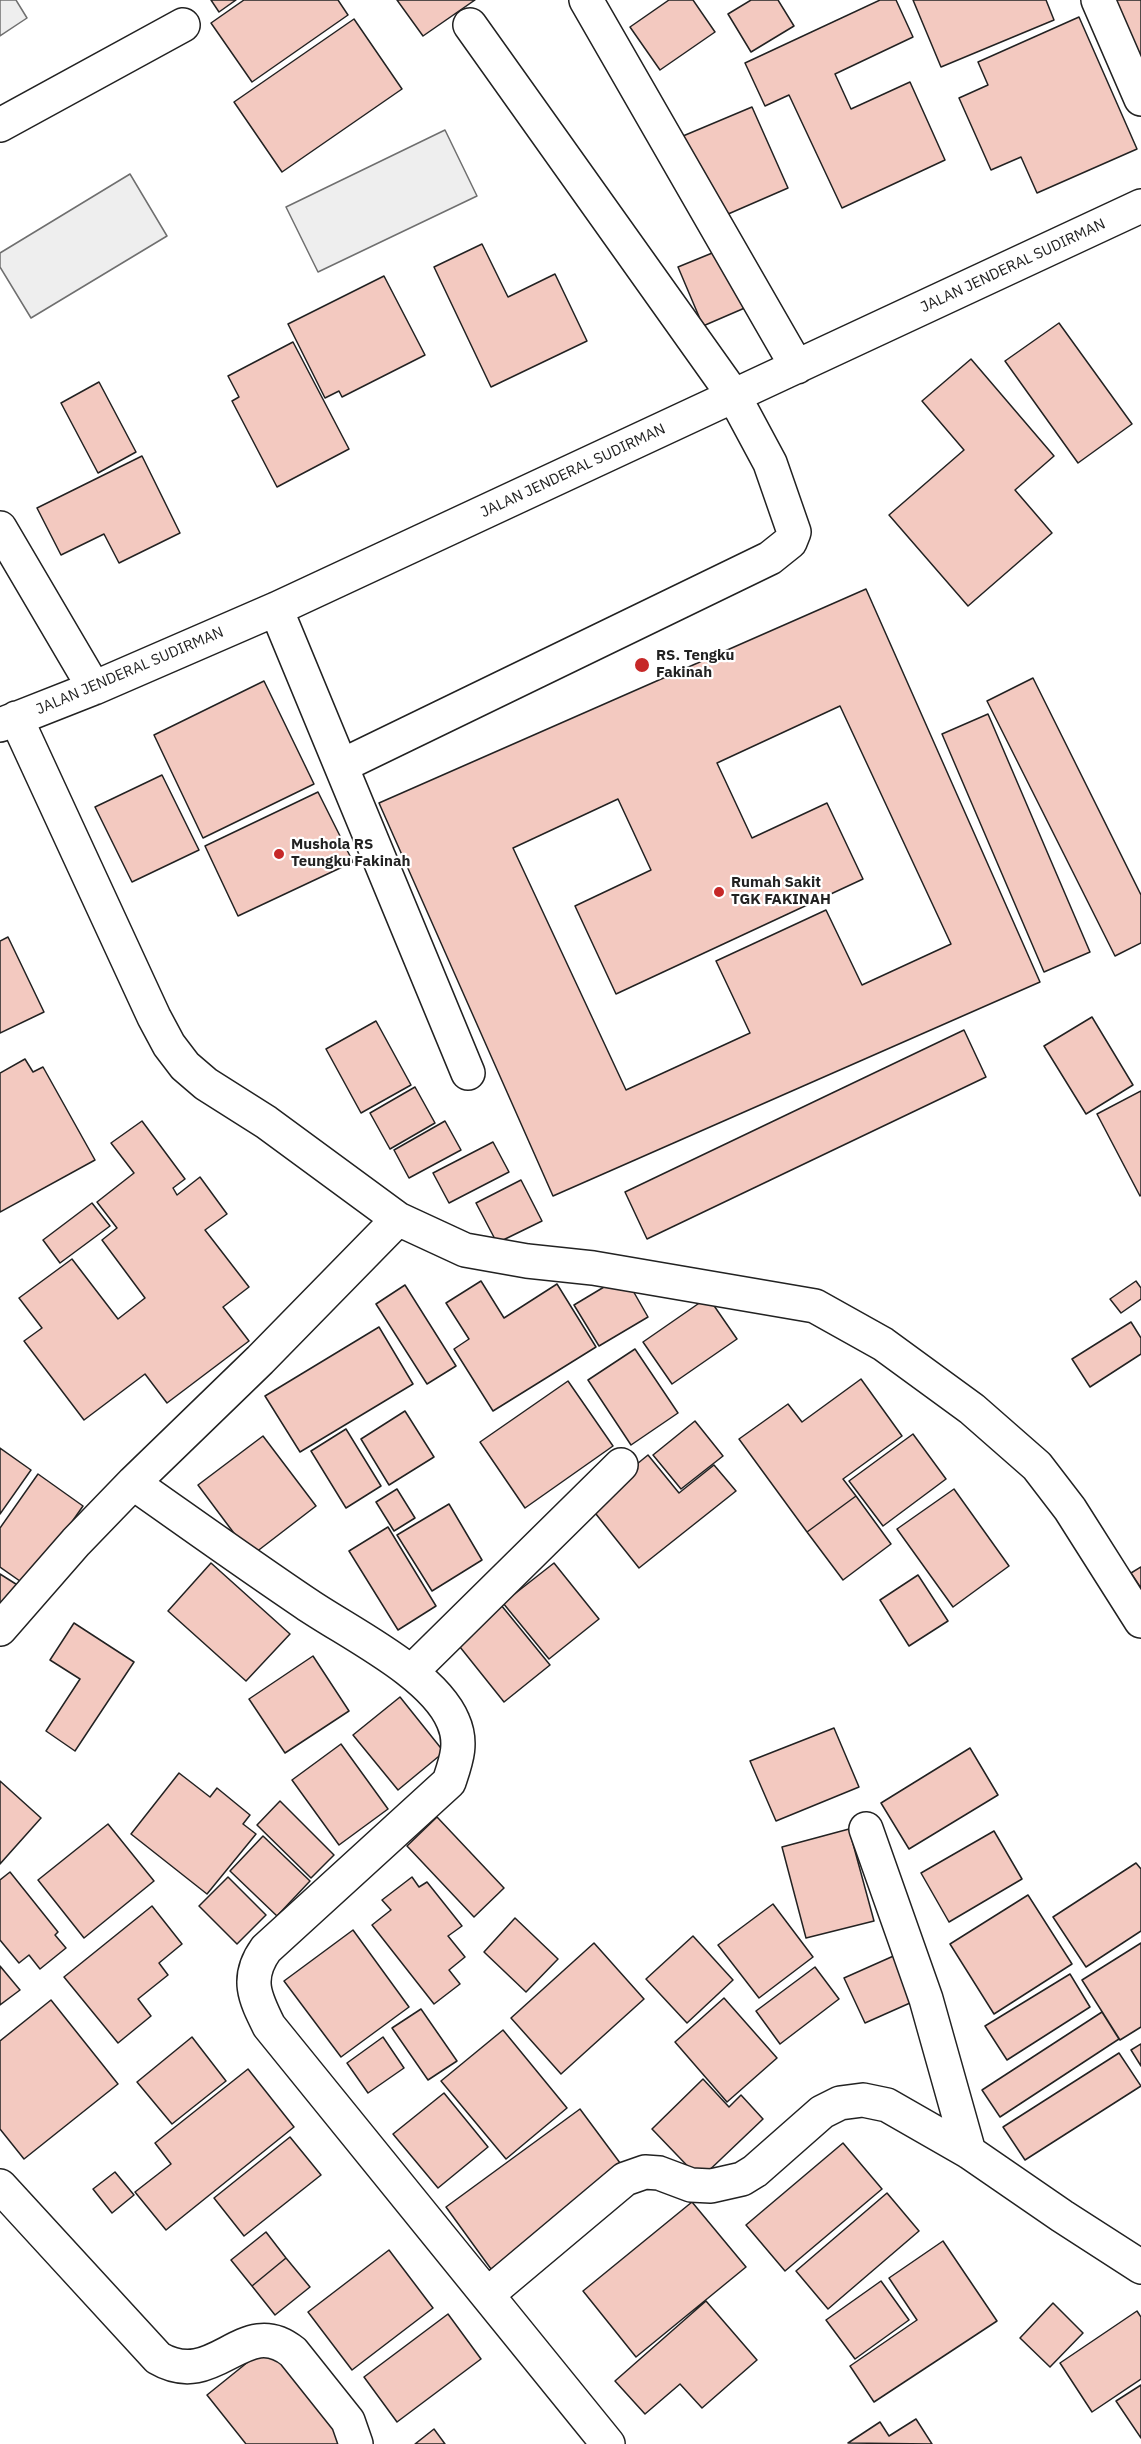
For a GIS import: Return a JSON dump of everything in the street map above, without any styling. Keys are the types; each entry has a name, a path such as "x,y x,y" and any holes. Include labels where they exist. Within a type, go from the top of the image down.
{"street":[{"path":"586,0 797,367"},
{"path":"1098,0 1141,99"},
{"path":"0,125 183,25"},
{"path":"341,766 770,558 790,542 794,532 770,463 734,396 470,25"},
{"name":"JALAN JENDERAL SUDIRMAN","path":"8,722 94,688 276,609 1141,206"},
{"path":"0,528 94,688"},
{"path":"276,609 468,1073"},
{"path":"8,722 169,1045 206,1084 267,1122 398,1219 465,1250 527,1261 594,1268 815,1306 883,1344 972,1409 1037,1466 1070,1509 1141,1621"},
{"path":"0,1629 76,1542 133,1483 260,1360 398,1219"},
{"path":"412,1671 621,1465"},
{"path":"133,1483 307,1605 412,1671 442,1703 453,1720 459,1749 449,1782 266,1949 254,1972 254,1989 269,2026 608,2444"},
{"path":"867,1829 926,1999 969,2152"},
{"path":"488,2294 625,2179 635,2174 659,2172 691,2185 711,2186 742,2179 755,2171 822,2112 840,2103 863,2100 887,2105 969,2152 1141,2267"},
{"path":"0,2186 158,2358 171,2365 187,2368 204,2364 256,2340 278,2342 293,2352 348,2421 356,2444"}],"shaded area":[{"path":"0,0 16,0 27,18 0,36"},
{"path":"445,130 477,196 318,272 286,207"},
{"path":"130,174 167,236 31,318 0,267 0,253"}],"building":[{"path":"211,0 236,0 219,12"},
{"path":"244,0 338,0 348,15 252,82 211,23"},
{"path":"397,0 475,0 423,36"},
{"path":"669,0 693,0 715,32 660,70 630,27"},
{"path":"751,0 778,0 794,26 751,52 728,14"},
{"path":"880,0 896,0 913,37 835,74 851,109 910,82 945,160 842,208 789,95 765,106 745,63"},
{"path":"913,0 1046,0 1054,20 941,67"},
{"path":"1109,0 1141,0 1141,74"},
{"path":"1079,17 1137,149 1037,193 1021,157 991,170 959,98 988,85 978,62"},
{"path":"354,19 402,89 282,172 234,102"},
{"path":"752,107 788,188 719,218 683,136"},
{"path":"482,244 508,297 555,274 587,341 491,387 434,267"},
{"path":"722,249 747,307 703,326 678,267"},
{"path":"384,276 425,355 342,397 339,391 325,398 288,324"},
{"path":"1059,323 1132,424 1078,463 1005,361"},
{"path":"293,342 349,449 277,487 232,401 239,397 228,376"},
{"path":"971,359 1054,456 1015,490 1052,533 968,606 889,515 964,450 922,401"},
{"path":"99,382 136,452 98,473 61,403"},
{"path":"142,456 180,533 119,563 104,534 61,555 37,508"},
{"name":"Rumah Sakit TGK FAKINAH","path":"866,589 1040,982 553,1196 379,803","holes":["840,706 951,944 862,985 826,910 716,961 750,1033 626,1090 513,848 618,799 651,870 575,906 616,994 863,879 827,803 752,838 717,763"]},
{"path":"1033,678 1141,895 1141,943 1115,956 987,701"},
{"path":"264,681 314,784 203,838 154,735"},
{"path":"988,714 1090,952 1044,972 942,734"},
{"path":"162,775 199,850 132,882 95,807"},
{"name":"Mushola RS Teungku Fakinah","path":"318,792 353,862 238,916 205,846"},
{"path":"8,937 44,1012 0,1033 0,941"},
{"path":"1092,1017 1133,1085 1086,1114 1044,1046"},
{"path":"376,1021 411,1085 361,1113 326,1049"},
{"path":"964,1030 986,1077 647,1239 625,1192"},
{"path":"25,1059 33,1072 43,1067 95,1160 0,1212 0,1073"},
{"path":"415,1087 435,1123 390,1149 370,1113"},
{"path":"1141,1091 1141,1195 1140,1196 1097,1114"},
{"path":"142,1121 185,1179 173,1188 177,1195 200,1177 227,1214 205,1230 249,1287 223,1307 249,1341 167,1403 145,1374 84,1420 24,1341 42,1328 19,1298 72,1259 118,1319 145,1298 102,1240 117,1228 97,1202 134,1173 111,1143"},
{"path":"445,1121 461,1150 409,1178 394,1150"},
{"path":"493,1142 509,1172 449,1203 433,1173"},
{"path":"521,1180 542,1221 497,1243 476,1203"},
{"path":"92,1203 110,1226 60,1263 43,1240"},
{"path":"624,1275 648,1317 599,1346 574,1305"},
{"path":"481,1281 504,1318 557,1284 596,1347 493,1411 454,1349 469,1339 446,1303"},
{"path":"1136,1281 1141,1288 1141,1299 1121,1313 1110,1299"},
{"path":"405,1285 456,1366 427,1384 376,1304"},
{"path":"708,1297 737,1339 672,1384 643,1342"},
{"path":"1131,1322 1141,1338 1141,1354 1090,1387 1072,1359"},
{"path":"379,1327 413,1384 300,1452 265,1396"},
{"path":"635,1349 678,1413 631,1445 588,1380"},
{"path":"861,1379 902,1436 843,1479 856,1496 807,1532 739,1439 788,1404 802,1422"},
{"path":"568,1381 613,1446 525,1508 480,1442"},
{"path":"405,1411 434,1457 389,1485 361,1439"},
{"path":"695,1421 723,1456 681,1489 653,1455"},
{"path":"346,1429 381,1486 346,1508 311,1451"},
{"path":"913,1434 946,1479 883,1526 849,1481"},
{"path":"263,1436 316,1506 251,1556 198,1485"},
{"path":"0,1448 31,1470 0,1514"},
{"path":"648,1455 679,1493 714,1465 736,1491 639,1568 588,1504"},
{"path":"38,1474 83,1506 27,1586 0,1567 0,1528"},
{"path":"397,1489 415,1518 394,1531 376,1502"},
{"path":"954,1489 1009,1566 953,1607 897,1529"},
{"path":"856,1496 891,1544 843,1580 807,1532"},
{"path":"449,1504 482,1560 432,1591 397,1535"},
{"path":"388,1527 436,1606 398,1630 349,1551"},
{"path":"211,1563 290,1634 246,1681 168,1611"},
{"path":"554,1563 599,1619 549,1659 503,1603"},
{"path":"1141,1567 1141,1588 1131,1573"},
{"path":"0,1574 19,1586 0,1616"},
{"path":"918,1575 948,1621 909,1646 880,1600"},
{"path":"501,1605 550,1665 504,1702 456,1642"},
{"path":"74,1623 134,1662 75,1751 46,1731 80,1679 50,1660"},
{"path":"313,1656 349,1711 285,1753 249,1699"},
{"path":"400,1697 444,1752 398,1790 353,1735"},
{"path":"834,1728 859,1787 776,1821 750,1761"},
{"path":"341,1744 388,1809 339,1845 292,1780"},
{"path":"970,1748 998,1795 909,1849 881,1803"},
{"path":"179,1773 210,1797 217,1788 250,1815 243,1824 256,1834 207,1894 131,1834"},
{"path":"0,1781 41,1818 0,1864"},
{"path":"280,1801 334,1855 311,1878 257,1825"},
{"path":"437,1817 504,1888 474,1917 407,1846"},
{"path":"108,1824 154,1881 84,1938 38,1880"},
{"path":"849,1829 874,1921 806,1938 782,1847"},
{"path":"994,1831 1022,1879 949,1922 921,1873"},
{"path":"263,1836 310,1881 277,1916 230,1871"},
{"path":"1136,1863 1141,1869 1141,1931 1086,1967 1053,1917"},
{"path":"10,1872 58,1932 55,1935 66,1948 40,1969 29,1955 19,1963 0,1940 0,1880"},
{"path":"228,1877 266,1915 237,1944 199,1906"},
{"path":"412,1877 419,1887 427,1882 462,1926 448,1936 465,1957 449,1970 460,1984 434,2004 372,1925 391,1910 382,1900"},
{"path":"1028,1895 1072,1964 994,2014 950,1944"},
{"path":"773,1904 813,1957 759,1998 718,1945"},
{"path":"152,1906 182,1944 159,1963 168,1975 138,1999 151,2016 118,2043 64,1977"},
{"path":"515,1918 558,1959 526,1992 484,1952"},
{"path":"353,1930 409,2007 341,2057 284,1981"},
{"path":"693,1936 733,1980 687,2023 646,1979"},
{"path":"594,1943 644,1999 561,2074 511,2018"},
{"path":"1141,1943 1141,2027 1120,2040 1082,1980"},
{"path":"898,1954 919,1999 865,2023 844,1978"},
{"path":"0,1966 20,1990 0,2005"},
{"path":"815,1967 839,1999 780,2044 756,2011"},
{"path":"1070,1974 1090,2007 1007,2060 985,2026"},
{"path":"724,1998 777,2058 727,2102 675,2042"},
{"path":"51,2000 118,2084 24,2159 0,2129 0,2041"},
{"path":"421,2009 457,2061 428,2080 392,2028"},
{"path":"1102,2012 1119,2039 1000,2117 982,2090"},
{"path":"503,2030 567,2108 506,2159 441,2081"},
{"path":"192,2037 226,2081 172,2124 137,2082"},
{"path":"383,2037 404,2068 368,2093 347,2063"},
{"path":"1141,2044 1141,2066 1131,2050"},
{"path":"1119,2053 1141,2086 1025,2160 1003,2127"},
{"path":"248,2069 294,2127 166,2230 135,2192 171,2164 155,2143"},
{"path":"703,2079 729,2107 741,2095 763,2119 700,2179 652,2129"},
{"path":"444,2093 488,2147 438,2188 393,2134"},
{"path":"580,2109 626,2171 491,2269 446,2207"},
{"path":"290,2137 321,2175 244,2236 214,2198"},
{"path":"843,2143 882,2189 785,2271 746,2225"},
{"path":"115,2172 134,2195 112,2213 93,2189"},
{"path":"887,2193 919,2231 828,2309 796,2271"},
{"path":"692,2202 746,2267 636,2357 583,2291"},
{"path":"266,2232 286,2258 252,2286 231,2260"},
{"path":"943,2241 997,2321 874,2402 850,2366 917,2320 889,2278"},
{"path":"389,2250 433,2308 352,2370 308,2312"},
{"path":"286,2258 310,2287 275,2315 252,2286"},
{"path":"881,2281 909,2320 855,2359 826,2320"},
{"path":"706,2301 757,2360 702,2408 680,2384 645,2414 615,2381"},
{"path":"1053,2303 1083,2333 1050,2367 1020,2338"},
{"path":"1137,2311 1141,2317 1141,2379 1092,2412 1060,2363"},
{"path":"448,2314 481,2359 397,2422 364,2377"},
{"path":"269,2345 348,2444 246,2444 207,2395"},
{"path":"1141,2385 1141,2438 1116,2401"},
{"path":"916,2419 932,2444 848,2443 880,2422 889,2436"},
{"path":"434,2429 445,2444 415,2444"}],"place":[{"name":"RS. Tengku Fakinah","path":"642,665"},
{"name":"Mushola RS Teungku Fakinah","path":"279,854"},
{"name":"Rumah Sakit TGK FAKINAH","path":"719,892"}]}
